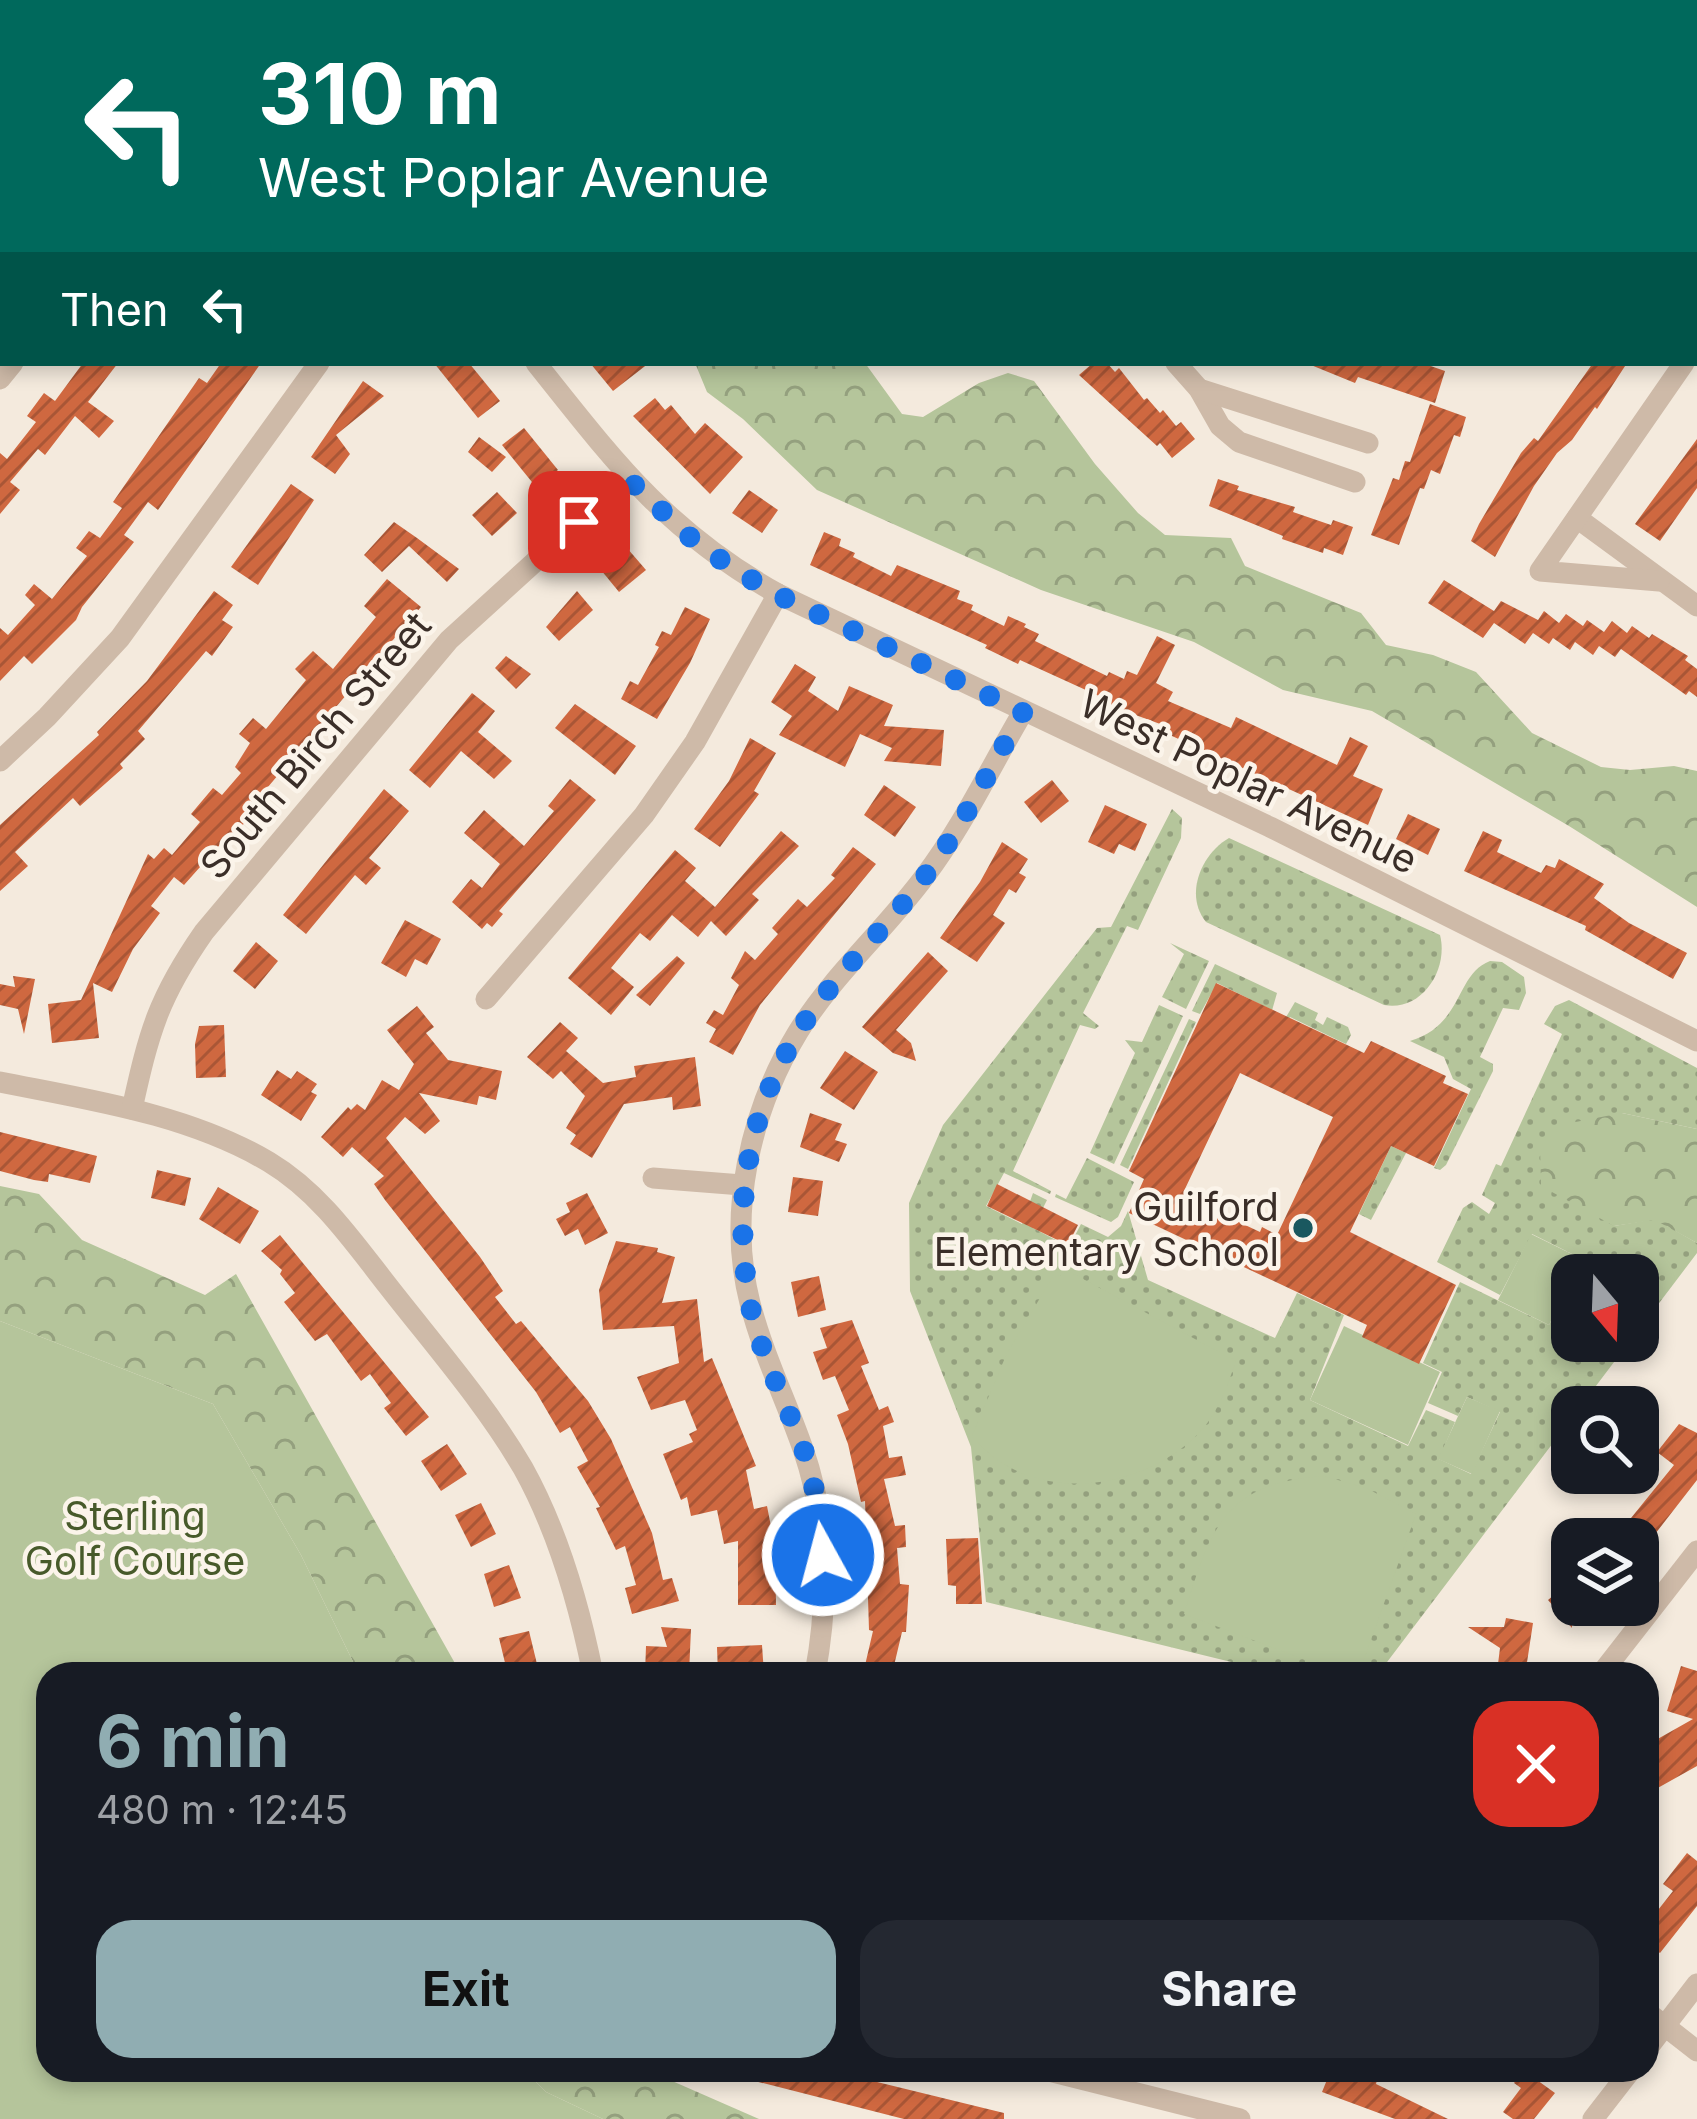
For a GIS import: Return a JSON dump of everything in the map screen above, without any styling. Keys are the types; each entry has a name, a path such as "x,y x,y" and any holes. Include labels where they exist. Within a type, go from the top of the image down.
{"street":[{"path":"0,761 121,638 317,366"},
{"name":"West Poplar Avenue","path":"538,366 627,478 691,538 778,595 1474,928 1697,1041"},
{"path":"1179,366 1199,389 1220,426 1239,442 1354,482"},
{"path":"1659,581 1540,571 1682,366"},
{"path":"1199,389 1368,442"},
{"name":"South Birch Street","path":"132,1109 150,1029 170,981 204,932 449,640 627,478"},
{"path":"1577,518 1697,605"},
{"path":"486,999 644,815 695,742 778,595"},
{"path":"816,1662 825,1592 820,1517 804,1451 772,1374 749,1300 741,1236 742,1185 761,1111 799,1032 927,874 1023,712"},
{"path":"0,1082 132,1109 202,1131 267,1161 329,1211 472,1393 522,1467 552,1527 590,1662"},
{"path":"652,1178 742,1185"},
{"path":"1610,1662 1697,1551"},
{"path":"1659,2016 1697,1984"},
{"path":"1659,2021 1697,2051"},
{"path":"1093,2082 1240,2119"},
{"path":"1593,2119 1622,2082"}],"green space":[{"path":"696,366 867,366 902,414 923,417 979,383 1008,373 1034,381 1095,464 1138,513 1165,535 1231,538 1245,566 1361,613 1386,645 1433,655 1476,672 1532,733 1601,767 1674,766 1697,771 1697,907 1372,711 1283,690 1194,642 1041,590 817,490 743,419 707,392"},
{"path":"1172,809 1182,818 1181,838 1138,930 1127,926 1083,1013 1099,1026 1080,1025 1013,1171 1050,1194 1004,1173 986,1206 1022,1224 1033,1193 1047,1200 1033,1228 1069,1247 1081,1224 1108,1237 1128,1211 1148,1280 1275,1338 1297,1293 1344,1315 1310,1400 1408,1446 1426,1410 1455,1422 1439,1459 1471,1474 1500,1412 1467,1397 1458,1416 1428,1403 1442,1372 1423,1363 1460,1282 1549,1325 1551,1321 1551,1362 1614,1362 1596,1386 1551,1386 1551,1446 1387,1662 1231,1662 986,1602 971,1447 910,1291 909,1203 943,1125 1097,928 1111,927"},
{"path":"1229,838 1440,935 1440,962 1429,986 1410,1002 1384,1005 1206,922 1196,900 1199,876 1210,854"},
{"path":"1170,943 1209,961 1186,1009 1162,997 1184,954"},
{"path":"1490,961 1502,962 1524,977 1526,993 1519,1010 1503,1008 1480,1057 1493,1064 1493,1071 1440,1170 1434,1168 1471,1089 1453,1079 1444,1057 1410,1041 1440,1024 1470,977"},
{"path":"1215,964 1277,993 1271,1014 1270,1009 1217,983 1200,1014 1192,1011"},
{"path":"1569,1000 1697,1068 1697,1129 1622,1113 1614,1226 1655,1219 1697,1243 1697,1253 1659,1303 1659,1254 1572,1254 1532,1234 1500,1295 1437,1262 1463,1208 1472,1202 1489,1214 1495,1203 1482,1195 1496,1164 1501,1166 1562,1034 1544,1024 1555,1006"},
{"path":"1295,1002 1318,1013 1315,1020 1323,1025 1327,1017 1348,1027 1351,1035 1346,1044 1290,1017 1276,1034"},
{"path":"1159,1005 1183,1016 1114,1164 1090,1153 1135,1053 1125,1040 1142,1042"},
{"path":"1189,1019 1196,1022 1128,1169 1120,1165"},
{"path":"1622,1113 1697,1129 1697,1243 1655,1220 1614,1226 1541,1186 1540,1145 1560,1125"},
{"path":"1391,1146 1406,1153 1371,1220 1359,1214"},
{"path":"1087,1158 1134,1182 1111,1222 1055,1197 1066,1199"},
{"path":"0,1186 39,1194 82,1240 205,1295 236,1274 454,1662 353,1662 301,1555 213,1404 0,1321"},
{"path":"1531,1234 1572,1254 1551,1254 1549,1325 1498,1300"},
{"path":"1070,1272 1236,1361 1216,1410 1197,1435 1144,1470 1114,1479 1052,1482 1022,1473 995,1458 972,1436 1007,1353 1052,1278"},
{"name":"Sterling Golf Course","path":"0,1321 213,1404 301,1555 353,1662 36,1662 36,2082 536,2082 546,2092 603,2119 0,2119"},
{"path":"1344,1326 1440,1372 1408,1445 1310,1400"},
{"path":"1467,1397 1500,1411 1472,1474 1438,1459"},
{"path":"1324,1476 1366,1488 1416,1514 1363,1662 1311,1662 1184,1614 1203,1557 1226,1515 1263,1488"},
{"path":"536,2082 674,2082 759,2119 603,2119 546,2092"}],"building":[{"path":"81,366 116,366 88,402 114,421 99,438 75,416 45,455 38,449 10,482 20,490 0,514 0,453 7,459 36,422 27,416 44,393 55,401"},
{"path":"219,366 259,366 158,510 148,502 124,535 134,542 76,620 32,664 24,656 0,681 0,628 8,635 35,605 25,595 34,584 52,599 87,556 76,548 89,531 100,538 122,508 113,502 199,378 207,383"},
{"path":"436,366 471,366 500,401 478,418"},
{"path":"592,366 645,366 613,391"},
{"path":"1090,366 1110,366 1115,372 1119,368 1144,400 1160,413 1163,410 1176,426 1181,422 1195,439 1172,458 1079,375"},
{"path":"1313,366 1431,366 1445,371 1435,403 1358,377 1355,383"},
{"path":"1591,366 1625,366 1597,409 1534,486 1495,557 1471,541 1521,453 1534,438 1538,441"},
{"path":"363,381 384,396 336,435 350,454 335,474 311,457"},
{"path":"655,398 665,410 671,405 695,434 705,423 743,457 710,494 633,416"},
{"path":"1430,404 1466,417 1440,474 1431,470 1424,489 1420,488 1399,545 1371,535 1393,478 1399,480 1405,461 1410,462"},
{"path":"524,428 558,470 536,487 502,445"},
{"path":"479,437 506,457 492,472 468,452"},
{"path":"1697,439 1697,488 1660,541 1635,524"},
{"path":"1218,479 1239,486 1237,490 1295,507 1293,512 1353,527 1343,555 1282,539 1209,506"},
{"path":"291,484 314,500 258,585 231,567"},
{"path":"749,490 778,510 762,533 732,513"},
{"path":"497,492 517,513 492,536 472,515"},
{"path":"394,522 459,569 447,582 409,546 382,572 364,555"},
{"path":"824,532 841,539 839,546 855,553 853,557 891,576 897,565 960,591 957,599 1004,626 1008,616 1026,624 1039,634 1035,641 1107,676 1109,672 1124,679 1127,671 1137,675 1157,636 1175,645 1156,683 1173,692 1168,701 1231,728 1236,717 1337,765 1350,737 1368,746 1353,776 1383,789 1368,825 1161,731 1163,725 1097,701 1099,696 1020,660 1018,664 985,648 987,645 810,565"},
{"path":"627,548 646,570 619,592 601,570"},
{"path":"387,579 421,607 256,801 260,805 228,842 225,839 184,885 174,877 151,906 160,913 133,949 112,992 93,983 99,1038 52,1043 48,1004 81,1000 148,854 154,859 164,848 172,855 200,822 191,814 213,788 222,795 241,773 235,767 250,743 239,734 253,718 266,729 306,680 295,669 313,651 333,669 376,617 364,606"},
{"path":"1444,580 1494,611 1501,601 1538,620 1544,611 1559,623 1566,614 1604,632 1612,621 1627,633 1632,626 1649,638 1652,634 1688,656 1685,660 1697,669 1697,697 1689,691 1686,695 1621,649 1615,657 1599,646 1593,655 1575,642 1570,650 1553,638 1549,644 1533,633 1525,644 1494,623 1483,638 1428,603"},
{"path":"214,591 233,605 222,620 233,627 212,656 206,651 138,731 145,739 120,764 123,768 80,806 73,798 15,852 28,866 0,891 0,825 99,735 147,681"},
{"path":"577,591 593,610 559,641 546,627"},
{"path":"685,607 710,619 657,719 621,699 630,681 638,685 659,647 655,645 662,631 671,635"},
{"path":"506,656 531,674 516,689 495,668"},
{"path":"795,664 816,677 808,691 838,711 849,686 893,705 884,726 944,730 941,766 884,761 892,748 860,734 845,767 779,735 792,716 771,702"},
{"path":"472,693 495,711 478,732 512,761 494,779 461,751 430,788 409,770"},
{"path":"575,704 636,746 615,775 555,728"},
{"path":"750,738 776,753 754,791 759,794 720,847 694,829 729,781"},
{"path":"570,779 596,800 499,911 503,914 492,927 487,923 482,929 452,902 471,879 482,888 500,864 464,833 484,810 524,846 554,811 548,806"},
{"path":"1052,780 1069,801 1041,823 1024,802"},
{"path":"884,785 916,807 895,837 864,815"},
{"path":"384,789 409,811 369,858 381,868 366,885 355,875 306,934 283,915"},
{"path":"1105,805 1147,824 1135,851 1119,844 1114,854 1088,842"},
{"path":"1408,814 1440,829 1428,855 1396,839"},
{"path":"781,831 799,846 752,894 759,900 726,936 711,921 698,937 672,915 650,941 640,933 611,968 634,987 611,1015 568,978 675,850 696,868 685,881 715,907"},
{"path":"1483,831 1502,840 1497,852 1541,873 1546,865 1555,868 1559,859 1604,884 1594,898 1629,923 1687,953 1673,979 1585,930 1586,926 1464,871"},
{"path":"1002,842 1028,859 1019,873 1026,877 1016,893 1009,889 993,915 1005,923 977,962 940,938"},
{"path":"853,847 876,864 760,1005 733,1055 709,1042 716,1029 706,1023 714,1010 723,1015 739,985 731,978 745,951 755,960 778,934 772,928 798,899 807,907 835,878 831,875"},
{"path":"405,920 441,939 427,965 415,959 406,977 381,963"},
{"path":"256,942 278,961 255,989 233,971"},
{"path":"928,952 948,971 896,1030 911,1043 916,1061 893,1053 862,1027"},
{"path":"677,956 685,963 650,1006 636,995"},
{"path":"13,976 35,979 24,1034 18,1009 0,1005 0,984 15,987"},
{"path":"1216,983 1364,1053 1371,1041 1446,1076 1443,1083 1468,1094 1434,1166 1391,1146 1350,1232 1456,1285 1419,1364 1362,1337 1367,1325 1129,1213 1144,1179 1129,1171","holes":["1240,1073 1333,1117 1277,1235 1209,1208 1211,1204 1184,1191"]},
{"path":"417,1006 434,1027 426,1033 448,1060 502,1071 496,1100 479,1096 477,1105 419,1093 440,1121 425,1134 405,1117 386,1138 480,1257 503,1291 495,1297 588,1401 611,1439 652,1533 663,1580 672,1578 679,1601 632,1614 625,1588 636,1585 625,1546 616,1550 596,1508 600,1507 577,1467 588,1461 570,1427 560,1433 536,1392 385,1200 374,1184 384,1176 352,1147 343,1157 321,1137 348,1107 351,1110 357,1104 365,1110 382,1080 399,1090 414,1064 387,1030"},
{"path":"560,1022 578,1038 566,1051 603,1083 636,1077 634,1066 695,1057 701,1106 673,1110 672,1097 624,1104 592,1158 570,1144 576,1135 566,1128 585,1096 561,1071 553,1079 527,1057"},
{"path":"224,1025 226,1077 196,1078 199,1026"},
{"path":"845,1051 878,1072 854,1110 820,1088"},
{"path":"277,1070 291,1079 297,1071 317,1084 311,1092 317,1095 301,1121 261,1095"},
{"path":"810,1113 842,1124 835,1140 847,1144 839,1162 800,1147"},
{"path":"0,1132 97,1156 90,1183 49,1174 48,1182 0,1171"},
{"path":"157,1170 191,1178 185,1206 151,1198"},
{"path":"793,1177 823,1181 818,1216 788,1212"},
{"path":"997,1184 1078,1225 1068,1245 987,1206"},
{"path":"218,1187 259,1211 240,1244 199,1219"},
{"path":"587,1193 608,1233 585,1245 578,1229 565,1236 556,1219 570,1212 566,1203"},
{"path":"280,1235 429,1417 406,1436 384,1408 391,1403 370,1374 361,1381 327,1334 315,1341 284,1302 295,1293 280,1274 282,1270 261,1251"},
{"path":"616,1241 658,1248 657,1252 675,1257 662,1303 697,1299 704,1362 712,1358 756,1466 746,1470 754,1509 767,1506 775,1547 776,1605 738,1605 738,1541 724,1544 717,1510 691,1516 687,1497 681,1500 663,1454 693,1442 689,1434 697,1430 685,1400 651,1410 637,1377 679,1363 674,1326 603,1330 599,1290"},
{"path":"819,1276 826,1310 798,1317 791,1282"},
{"path":"852,1320 869,1363 861,1366 879,1410 888,1406 894,1422 883,1426 889,1458 902,1456 906,1475 884,1479 895,1526 905,1525 906,1547 897,1548 900,1584 909,1585 906,1632 902,1632 895,1662 866,1662 873,1631 869,1630 865,1501 861,1502 837,1415 849,1410 835,1376 823,1380 813,1352 827,1348 820,1328"},
{"path":"1679,1424 1697,1433 1697,1480 1659,1529 1659,1518 1631,1518 1650,1494 1659,1494 1659,1484 1674,1465 1659,1449"},
{"path":"447,1444 467,1474 441,1491 421,1461"},
{"path":"481,1503 496,1534 471,1547 455,1515"},
{"path":"978,1538 982,1604 956,1604 956,1586 948,1585 946,1539"},
{"path":"509,1565 521,1598 494,1607 484,1574"},
{"path":"1506,1618 1533,1623 1527,1662 1498,1662 1500,1648 1468,1627 1504,1627"},
{"path":"661,1627 691,1629 690,1662 645,1662 646,1646 667,1647"},
{"path":"529,1631 537,1662 505,1662 499,1638"},
{"path":"762,1645 763,1662 718,1662 717,1647"},
{"path":"1681,1666 1697,1671 1697,1766 1659,1787 1659,1738 1693,1719 1667,1711"},
{"path":"1687,1853 1697,1861 1697,1906 1660,1953 1659,1909 1673,1891 1663,1884"},
{"path":"759,2082 877,2082 1004,2113 1004,2119 904,2119"},
{"path":"1326,2082 1376,2082 1448,2119 1395,2119 1322,2092"},
{"path":"1540,2082 1555,2093 1534,2119 1513,2119 1503,2112 1521,2088 1514,2083"}],"place":[{"name":"Guilford Elementary School","path":"1303,1228"}],"route":[{"path":"579,522 627,478 691,538 732,568 778,595 1023,712 927,874 799,1032 761,1111 742,1185 741,1236 749,1300 772,1374 804,1451 820,1517 823,1555"}]}
